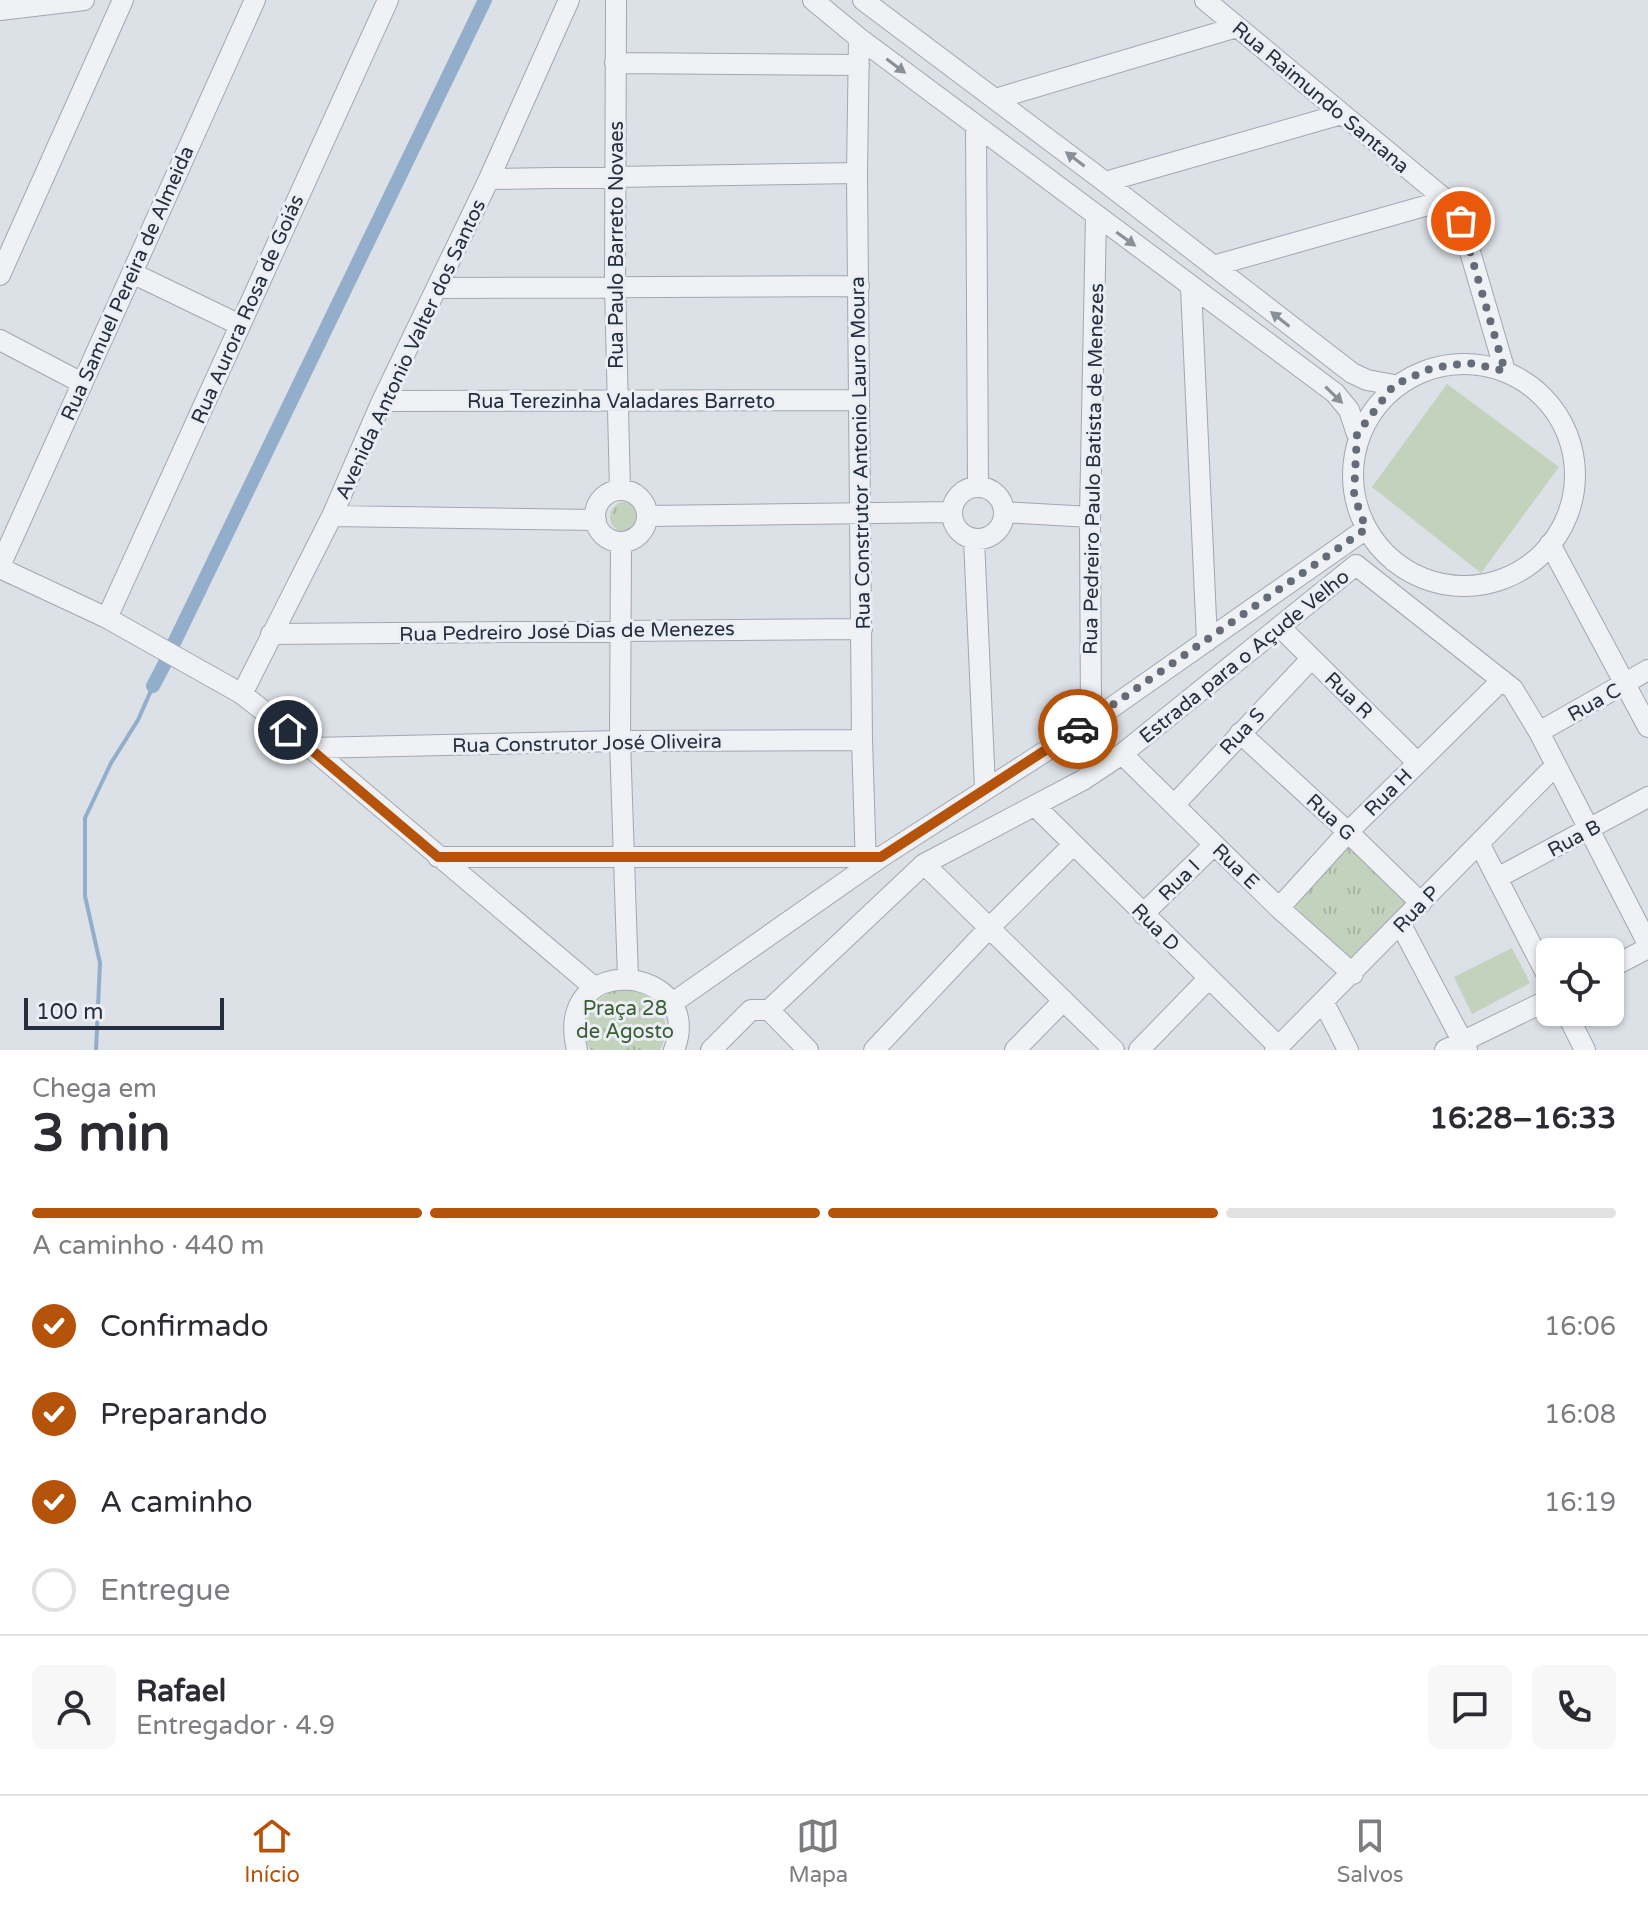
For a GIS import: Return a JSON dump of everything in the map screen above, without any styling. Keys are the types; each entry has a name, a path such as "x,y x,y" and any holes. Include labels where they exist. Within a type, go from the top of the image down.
{"street":[{"path":"0,10 84,0"},
{"path":"0,275 123,0"},
{"name":"Rua Samuel Pereira de Almeida","path":"0,567 255,0"},
{"name":"Rua Aurora Rosa de Goiás","path":"107,618 388,0"},
{"name":"Avenida Antonio Valter dos Santos","path":"242,694 332,516 382,401 489,179 569,0"},
{"name":"Rua Paulo Barreto Novaes","path":"616,0 614,175 620,490"},
{"path":"813,0 859,38 1335,393 1349,410 1357,434 1354,495 1366,529 1378,547 1406,571 1440,585 1477,587 1512,576 1542,555 1564,525 1575,490 1573,453 1560,418 1537,390 1505,371 1469,363 1432,368 1394,385 1357,434"},
{"name":"Rua Raimundo Santana","path":"1205,0 1446,200 1461,221 1505,371"},
{"path":"872,1 1352,373 1367,380 1394,385"},
{"path":"995,99 1237,27"},
{"name":"Rua Construtor Antonio Lauro Moura","path":"859,38 857,173 862,740 871,861"},
{"path":"615,63 859,65"},
{"path":"1105,182 1342,114"},
{"path":"976,125 978,487"},
{"path":"489,179 857,173"},
{"path":"1213,266 1446,200"},
{"name":"Rua Pedreiro Paulo Batista de Menezes","path":"1091,722 1090,517 1096,216"},
{"path":"132,273 240,325"},
{"path":"437,288 859,286"},
{"path":"1191,287 1207,641"},
{"path":"0,340 82,383"},
{"name":"Rua Terezinha Valadares Barreto","path":"382,401 859,400"},
{"path":"978,487 993,492 1004,512 995,533 974,539 960,532 952,512 958,497 970,488 978,487"},
{"path":"620,490 636,495 646,508 647,516 646,524 636,537 621,542 607,538 596,520 602,500 620,490"},
{"path":"647,516 952,512"},
{"path":"1004,512 1090,517"},
{"path":"332,516 596,520"},
{"path":"671,1004 871,861 1091,722 1366,529"},
{"path":"974,539 985,788"},
{"path":"621,542 620,741 628,978"},
{"path":"1550,544 1648,727"},
{"name":"Estrada para o Açude Velho","path":"711,1050 751,1010 769,1010 924,864 1083,780 1122,754 1356,565 1502,680"},
{"path":"0,567 107,618 242,694 311,748 595,988"},
{"name":"Rua R","path":"1281,628 1417,762"},
{"name":"Rua Pedreiro José Dias de Menezes","path":"271,634 862,629"},
{"name":"Rua S","path":"1174,805 1311,659"},
{"name":"Rua C","path":"1539,732 1648,670"},
{"path":"1502,680 1522,701 1648,946 1624,960"},
{"name":"Rua H","path":"1279,908 1348,832 1502,680"},
{"name":"Rua G","path":"1240,733 1421,903"},
{"name":"Rua Construtor José Oliveira","path":"311,748 620,741 862,740"},
{"name":"Rua E","path":"1122,754 1279,908 1353,974"},
{"name":"Rua P","path":"1277,1048 1555,766"},
{"name":"Rua B","path":"1499,877 1648,797"},
{"name":"Rua D","path":"1035,806 1277,1048"},
{"path":"1479,843 1536,952"},
{"name":"Rua I","path":"1143,914 1214,845"},
{"path":"874,1050 988,929 1072,846"},
{"path":"438,857 871,861"},
{"path":"924,864 1114,1050"},
{"path":"1401,925 1458,1047 1536,1006"},
{"path":"577,1050 573,1033 583,1001 595,988 610,980 628,978 645,982 660,991 671,1004 678,1030 674,1050"},
{"path":"1139,1050 1208,979"},
{"path":"1015,1050 1063,1001"},
{"path":"1324,1003 1348,1050"},
{"path":"769,1010 808,1050"},
{"path":"1573,1026 1585,1050"}],"green space":[{"path":"1447,384 1559,467 1481,573 1372,487"},
{"path":"625,502 636,506 640,517 636,528 625,532 614,528 610,517 614,506"},
{"path":"1348,842 1409,900 1349,963 1292,903"},
{"path":"1512,948 1530,983 1472,1014 1454,977"},
{"name":"Praça 28 de Agosto","path":"628,988 648,997 661,1011 666,1029 660,1050 590,1050 584,1028 591,1008 607,995"}],"waterway":[{"path":"174,643 485,0"},
{"path":"153,686 165,663"},
{"path":"96,1050 100,963 85,896 85,818 153,686"}],"way so far":[{"path":"1078,729 1366,529 1354,495 1357,434 1394,385 1432,368 1469,363 1505,371 1461,221"}],"route":[{"path":"288,730 438,857 653,858 881,857 1078,729"}]}
